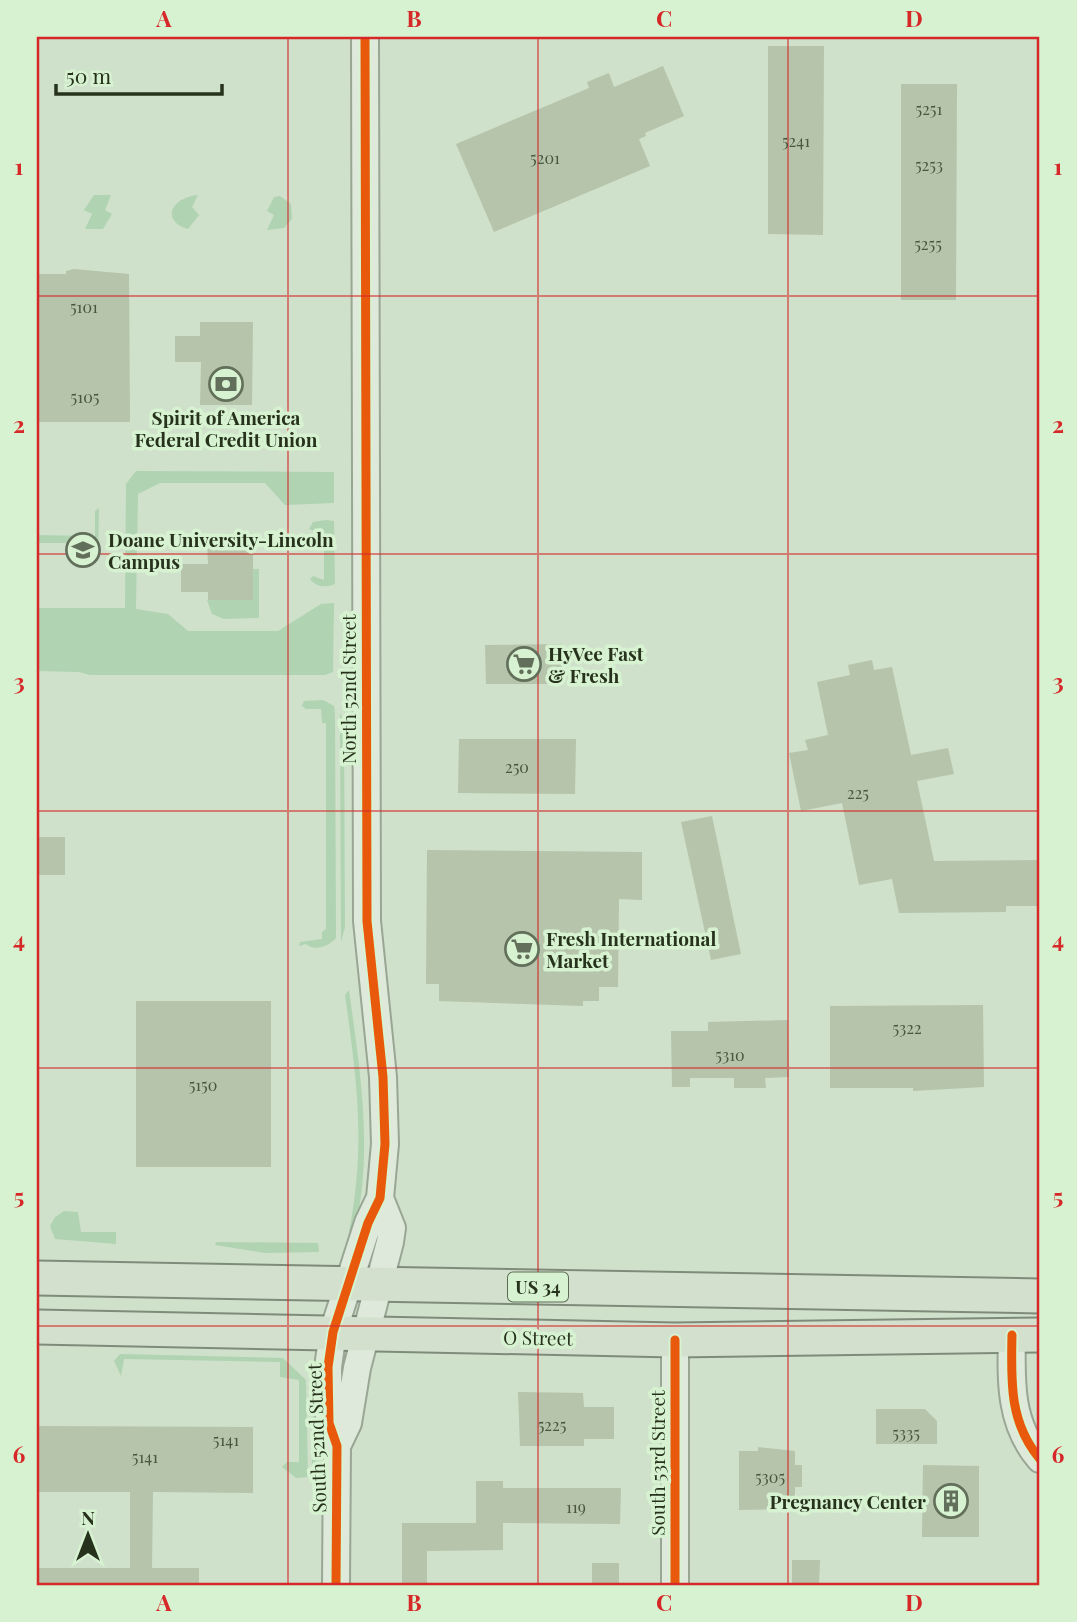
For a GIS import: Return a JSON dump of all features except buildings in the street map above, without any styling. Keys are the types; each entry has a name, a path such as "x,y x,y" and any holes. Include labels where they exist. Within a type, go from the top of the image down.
{"main road":[{"name":"US 34","path":"37,1278 1040,1296"},
{"name":"O Street","path":"37,1327 675,1340 1026,1335"}],"street":[{"name":"North 52nd Street","path":"333,1332 365,1283 392,1228 380,1198 386,1119 370,965 366,889 365,37"},
{"name":"North 52nd Street","path":"365,1283 367,1333"},
{"name":"South 52nd Street","path":"333,1332 328,1399 329,1423 337,1446 337,1585"},
{"name":"South 52nd Street","path":"337,1446 348,1423 357,1368 367,1333"},
{"path":"1026,1335 1014,1409 1026,1439 1040,1459"},
{"name":"South 53rd Street","path":"675,1340 675,1585"}],"green space":[{"path":"94,195 111,195 105,210 112,214 103,229 85,229 92,214 84,210"},
{"path":"198,195 192,207 199,215 188,229 179,225 172,215 176,204"},
{"path":"280,196 291,204 292,219 284,228 267,230 274,215 267,211 274,197"},
{"path":"136,471 334,472 334,503 285,505 265,483 160,483 138,494 136,609 168,614 188,631 278,631 321,604 334,603 333,672 325,675 90,675 79,672 37,671 37,608 125,608 126,484"},
{"path":"99,508 98,561 95,559 95,543 37,543 37,535 95,536 95,511"},
{"path":"334,521 335,584 324,586 315,584 310,579 313,576 324,580 324,535 309,529 313,522"},
{"path":"253,569 259,569 259,618 224,619 212,614 207,600 253,599"},
{"path":"323,700 334,706 335,715 336,938 326,946 318,948 306,944 299,946 300,942 322,939 322,932 326,929 326,723 322,723 321,709 306,709 302,706 304,701"},
{"path":"340,713 344,722 345,927 341,942"},
{"path":"349,990 361,1081 364,1142 360,1203 354,1233 349,1232 357,1170 358,1113 345,995"},
{"path":"64,1211 78,1212 81,1232 116,1232 116,1244 55,1239 50,1226 55,1217"},
{"path":"216,1242 318,1243 319,1252 265,1253 215,1245"},
{"path":"120,1354 283,1358 306,1380 308,1477 296,1478 282,1467 287,1462 299,1462 299,1380 280,1377 280,1362 124,1359 121,1376 114,1361"},
{"path":"315,1379 323,1457 322,1467 312,1475 311,1385"}],"cycle path":[{"path":"336,1585 337,1446 329,1423 328,1367 333,1332 368,1223 380,1198 385,1144 383,1077 367,921 365,37"},
{"path":"1012,1335 1012,1385 1017,1416 1022,1431 1040,1459"},
{"path":"675,1340 675,1585"}],"place":[{"name":"Spirit of America Federal Credit Union","path":"226,384"},
{"name":"Doane University-Lincoln Campus","path":"83,550"},
{"name":"HyVee Fast & Fresh","path":"524,664"},
{"name":"Fresh International Market","path":"522,949"},
{"name":"Pregnancy Center","path":"951,1501"}]}
